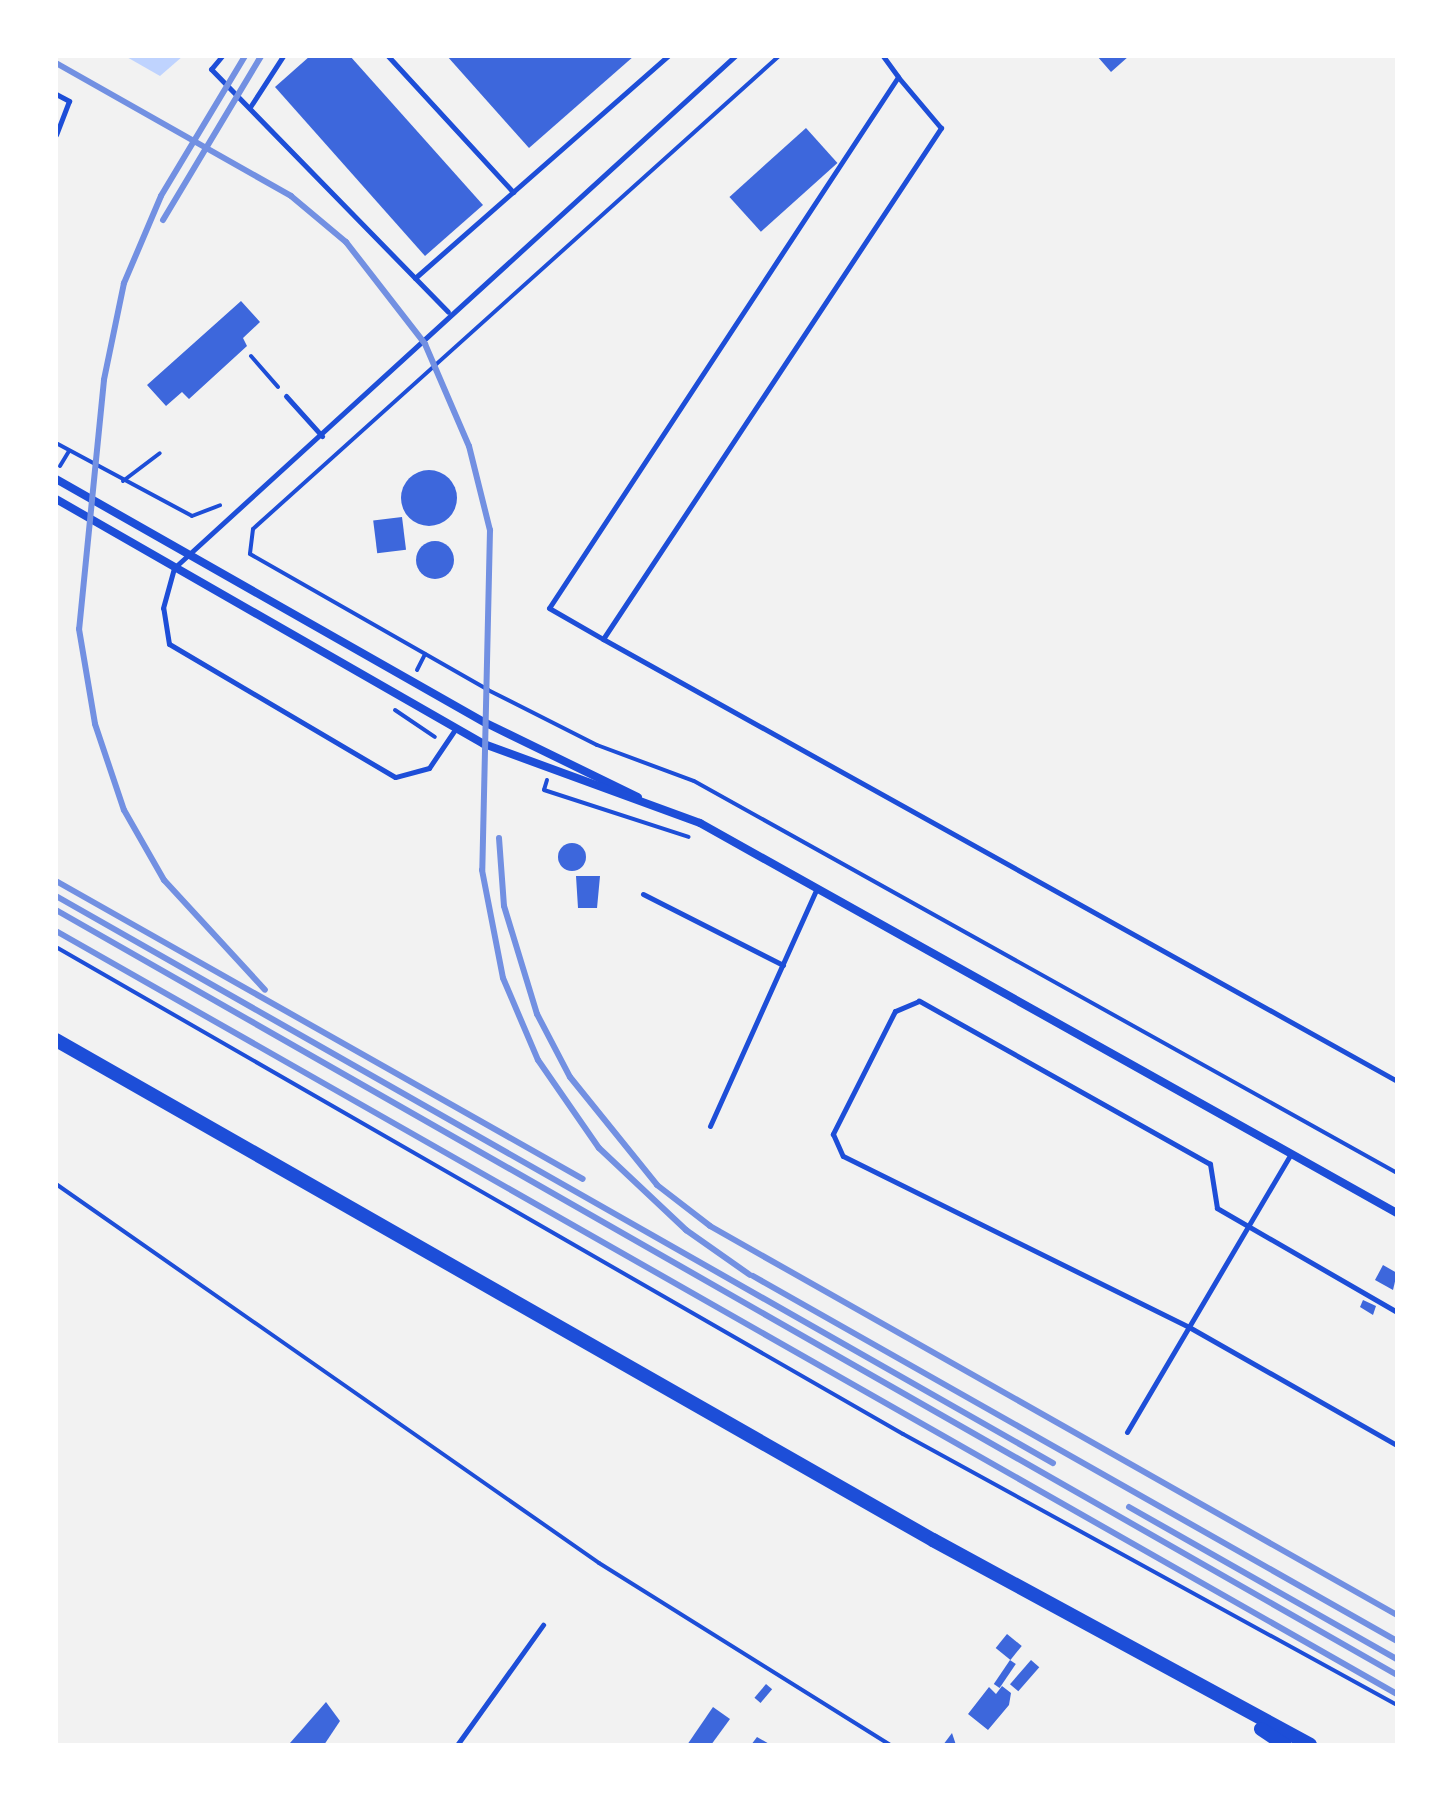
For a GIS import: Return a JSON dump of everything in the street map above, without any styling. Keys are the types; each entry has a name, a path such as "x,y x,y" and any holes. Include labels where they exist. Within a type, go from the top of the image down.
{"main road":[{"path":"56,1040 1204,1692 1310,1745"},
{"path":"1204,1692 1285,1745"}],"street":[{"path":"56,479 486,723 817,888 1397,1213"},
{"path":"56,499 456,728 550,772 642,800"}],"lane":[{"path":"222,56 211,69 448,312"},
{"path":"250,107 283,56"},
{"path":"388,56 513,192"},
{"path":"415,278 668,56"},
{"path":"456,728 429,768 395,777 169,644 163,608 174,568 237,504 412,358 448,312 735,56"},
{"path":"603,639 941,128 883,56"},
{"path":"898,77 549,608 1397,1081"},
{"path":"56,94 69,101 56,135"},
{"path":"286,396 322,436"},
{"path":"710,1126 817,888"},
{"path":"643,894 783,965"},
{"path":"1397,1312 1217,1208 1210,1164 919,1001 895,1011 833,1134 843,1156 1189,1327 1397,1445"},
{"path":"1127,1432 1292,1153"},
{"path":"457,1745 543,1625"}],"path":[{"path":"779,56 253,529 250,554 425,654 597,745 694,781 1397,1173"},
{"path":"251,356 286,396"},
{"path":"56,443 192,516 231,498 237,504"},
{"path":"56,472 69,451"},
{"path":"123,481 160,453"},
{"path":"415,674 425,654"},
{"path":"397,707 394,714 444,742"},
{"path":"547,780 544,790 693,838"},
{"path":"56,947 903,1434 1397,1705"},
{"path":"56,1184 599,1563 890,1745"}],"water":[{"path":"125,56 183,56 160,76"}],"building":[{"path":"310,56 350,56 483,205 425,256 275,87"},
{"path":"447,56 634,56 529,148"},
{"path":"1097,56 1129,56 1111,72"},
{"path":"806,128 837,163 761,232 729,197"},
{"path":"241,301 260,322 243,338 247,346 189,399 182,392 166,406 147,385"},
{"path":"429,470 449,478 457,498 449,518 429,526 409,518 401,498 409,478"},
{"path":"402,517 406,550 377,553 373,521"},
{"path":"435,541 448,547 454,560 448,573 435,579 422,573 416,560 422,547"},
{"path":"572,843 582,847 586,857 582,867 572,871 562,867 558,857 562,847"},
{"path":"576,876 600,876 597,908 578,908"},
{"path":"1383,1265 1397,1273 1393,1290 1375,1280"},
{"path":"1363,1300 1376,1306 1373,1315 1360,1307"},
{"path":"1007,1634 1022,1646 1010,1660 996,1648"},
{"path":"1010,1660 1016,1664 1000,1688 994,1684"},
{"path":"1031,1660 1039,1667 1018,1691 1010,1684"},
{"path":"766,1684 772,1689 761,1703 754,1698"},
{"path":"1002,1686 1011,1693 1009,1705 988,1730 968,1714 989,1687 996,1694"},
{"path":"326,1702 340,1721 324,1745 290,1743"},
{"path":"713,1707 730,1719 711,1745 687,1745"},
{"path":"952,1733 956,1745 943,1745"},
{"path":"757,1737 771,1745 751,1745"}],"railway":[{"path":"245,56 161,196 124,283 104,380 79,629 95,724 124,810 164,880 265,990"},
{"path":"163,220 261,56"},
{"path":"56,63 291,196 346,242 425,344 469,446 490,530 482,870 503,978 538,1060 599,1148 686,1230 750,1275"},
{"path":"499,838 504,906 537,1014 570,1077 657,1185 710,1226 1397,1615"},
{"path":"56,881 583,1179"},
{"path":"56,896 1053,1463"},
{"path":"56,910 1397,1675"},
{"path":"56,931 1397,1694"},
{"path":"753,1276 1397,1641"},
{"path":"1129,1507 1397,1659"}]}
